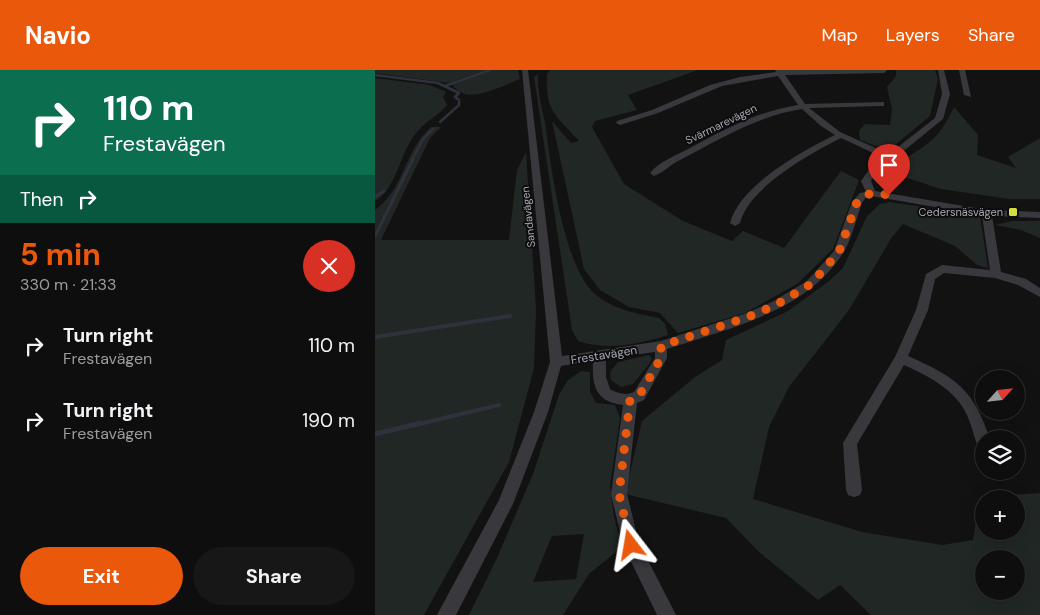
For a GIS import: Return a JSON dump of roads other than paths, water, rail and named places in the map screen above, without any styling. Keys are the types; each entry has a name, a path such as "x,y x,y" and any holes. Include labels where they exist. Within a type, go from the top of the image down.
{"street":[{"name":"Sandavägen","path":"525,70 556,362"},
{"path":"620,123 720,83 779,72 830,70 884,71"},
{"path":"779,72 788,88 817,122 840,136 889,157"},
{"path":"953,75 968,95"},
{"path":"953,75 939,119 871,173 866,182 871,192 921,203 987,213 1040,215"},
{"name":"Svärmarevägen","path":"654,173 665,164 753,119 771,113 802,106 881,104"},
{"path":"735,223 739,210 774,176 825,143 840,136"},
{"name":"Frestavägen","path":"446,615 505,504 541,412 556,362 661,346 748,317 776,305 811,284 839,252 857,202 863,195 871,192"},
{"path":"987,213 996,274"},
{"path":"853,490 850,443 901,358 922,310 929,277 942,269 996,274 1022,282 1040,294"},
{"path":"600,356 599,377 604,392 614,398 630,400 639,396 661,358 661,346"},
{"path":"901,358 950,382 962,394 977,419 980,430"},
{"path":"630,400 619,494 631,545 667,615"}],"waterway":[{"path":"445,86 490,70"},
{"path":"375,75 438,83 459,93 455,97 459,100 459,105 440,122"},
{"path":"412,160 423,139 433,129"},
{"path":"375,236 413,159"},
{"path":"375,197 384,191"},
{"path":"375,337 510,316"},
{"path":"415,425 499,405"},
{"path":"375,434 421,423"}],"place":[{"name":"Cedersnäsvägen","path":"1013,212"}]}
